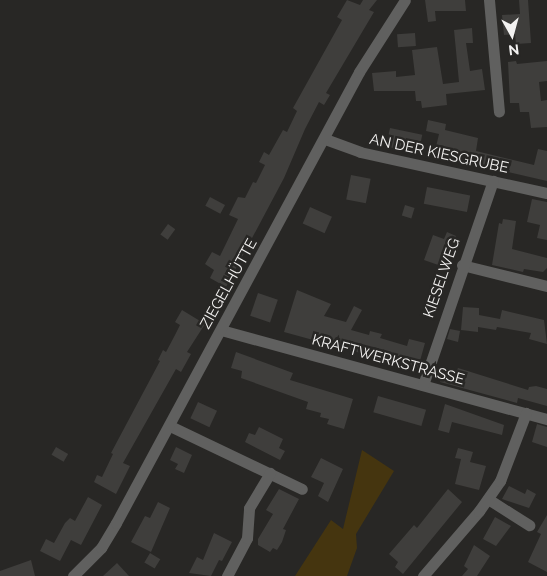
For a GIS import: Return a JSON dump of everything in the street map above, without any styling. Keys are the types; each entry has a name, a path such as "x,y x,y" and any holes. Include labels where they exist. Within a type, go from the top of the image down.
{"street":[{"name":"ZIEGELHÜTTE","path":"78,575 101,548 170,426 359,72 405,0"},
{"path":"489,0 499,112"},
{"name":"AN DER KIESGRUBE","path":"325,138 360,152 547,193"},
{"name":"KIESELWEG","path":"423,385 462,265 493,181"},
{"path":"462,265 547,286"},
{"name":"KRAFTWERKSTRASSE","path":"221,330 547,418"},
{"path":"423,576 488,499 509,463 526,413"},
{"path":"170,426 302,489"},
{"path":"227,576 247,538 250,508 270,473"},
{"path":"488,499 529,525"}],"shaded area":[{"path":"362,450 394,471 356,534 357,548 347,576 295,576 331,520 343,529"}],"building":[{"path":"347,0 360,5 363,0 377,0 369,10 374,12 326,93 330,95 324,105 319,102 284,178 226,287 210,278 214,270 205,264 212,252 220,256 238,219 229,215 238,197 245,198 253,182 256,183 265,165 259,162 264,152 269,155 283,130 287,132 297,111 293,108 342,20 337,17"},
{"path":"425,0 465,0 466,11 435,11 436,21 428,22"},
{"path":"519,0 528,0 531,43 516,44 515,34 504,35 502,15 520,14"},
{"path":"472,28 473,43 466,43 470,71 482,69 485,90 446,94 447,105 422,108 421,101 416,101 415,91 374,91 372,73 396,71 396,77 415,75 412,50 437,47 443,84 459,82 454,30"},
{"path":"415,33 416,46 398,47 397,34"},
{"path":"516,61 517,64 547,61 547,81 539,82 541,101 547,100 547,127 531,128 529,112 520,112 519,103 510,103 508,62"},
{"path":"428,120 446,124 445,130 478,138 476,151 534,165 538,149 547,151 547,181 434,155 439,134 426,131"},
{"path":"390,128 422,135 418,153 386,147"},
{"path":"351,175 371,179 366,203 346,200"},
{"path":"427,187 470,195 467,212 424,204"},
{"path":"210,197 225,205 220,214 205,206"},
{"path":"532,199 547,202 547,240 537,238 540,225 527,222"},
{"path":"405,205 415,208 411,218 402,216"},
{"path":"310,207 332,217 325,233 303,223"},
{"path":"503,219 516,221 512,249 547,258 547,268 543,272 524,269 523,272 492,265 499,223 502,224"},
{"path":"168,224 175,229 168,240 160,235"},
{"path":"447,232 456,236 444,267 424,260 433,235 444,239"},
{"path":"297,290 331,304 324,316 346,322 354,306 362,310 351,330 369,335 370,331 382,334 380,338 407,346 409,339 425,343 418,368 376,353 375,357 284,332"},
{"path":"258,293 278,300 270,323 250,316"},
{"path":"463,307 479,308 479,315 500,319 502,310 544,320 547,344 529,339 531,333 497,327 496,330 478,327 478,332 461,330"},
{"path":"182,310 205,324 187,352 191,354 181,372 176,369 123,463 130,466 116,494 94,482 97,475 102,477 113,454 111,453 160,361 158,360 163,350 166,352 175,335 180,325 175,322"},
{"path":"450,329 460,331 458,342 447,339"},
{"path":"236,352 293,373 290,380 353,399 344,429 327,424 329,419 320,417 321,413 306,409 308,402 241,378 242,371 231,368"},
{"path":"458,368 528,390 529,387 536,386 547,389 547,406 518,398 517,403 440,382 444,369 456,372"},
{"path":"378,396 426,410 421,426 373,412"},
{"path":"198,402 217,411 209,427 190,418"},
{"path":"445,404 504,425 502,435 452,422 449,433 438,430"},
{"path":"537,424 547,427 547,447 532,442"},
{"path":"259,427 283,439 279,448 285,451 280,460 245,442 249,433 255,435"},
{"path":"56,447 68,454 64,462 52,455"},
{"path":"176,447 192,455 184,473 175,469 178,464 170,460"},
{"path":"458,448 473,452 470,462 486,466 479,490 455,484 461,459 455,458"},
{"path":"321,458 343,469 328,502 318,496 324,483 311,477"},
{"path":"509,486 525,494 527,489 536,494 529,508 502,499"},
{"path":"279,489 299,499 283,529 286,530 282,542 277,550 273,548 270,552 258,545 258,539 273,514 266,510"},
{"path":"448,489 462,502 403,574 395,567 398,562 389,554 414,525 417,528"},
{"path":"88,497 102,505 81,545 71,540 60,561 40,551 46,539 54,543 65,523 70,518 75,521"},
{"path":"158,502 170,508 151,552 131,542 145,516 150,518"},
{"path":"547,515 547,572 528,562 541,534 537,532"},
{"path":"495,517 511,526 496,546 483,539"},
{"path":"214,533 232,542 222,561 219,560 211,576 189,573 197,557 203,560"},
{"path":"474,545 490,556 477,576 462,576 468,569 464,566"},
{"path":"150,553 160,559 155,569 144,562"},
{"path":"31,560 35,576 0,576 0,571"},
{"path":"117,563 129,576 103,576"}]}
